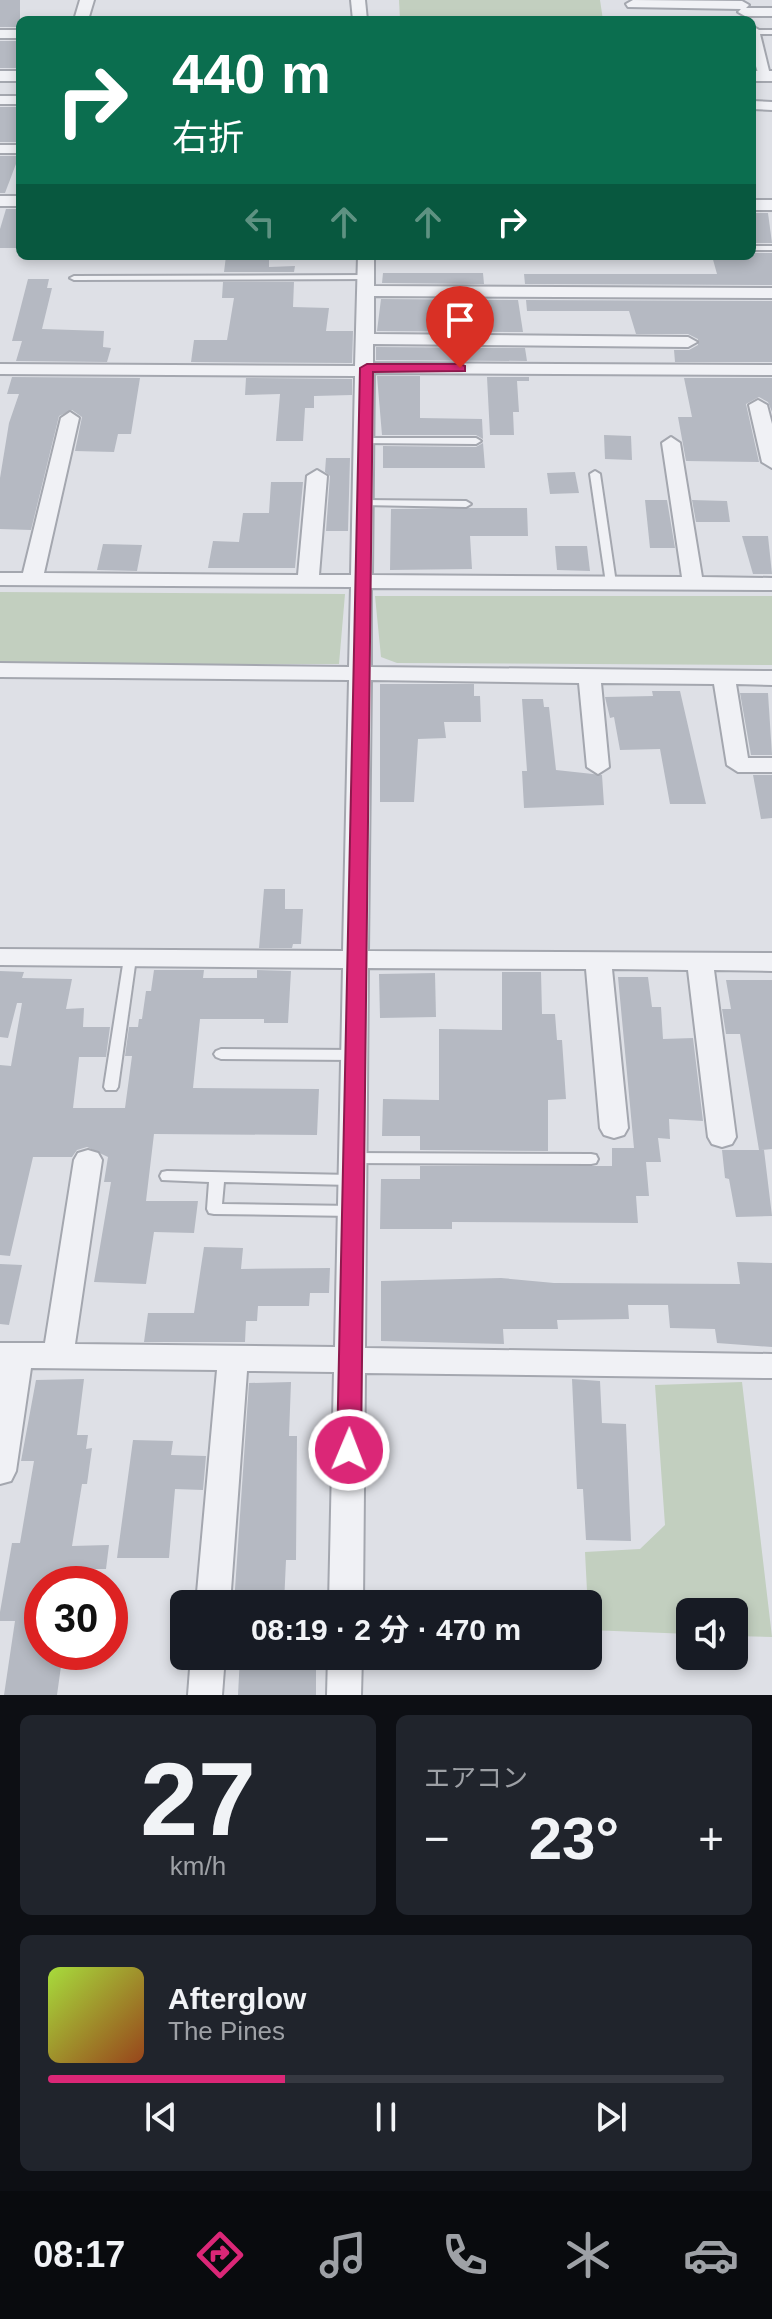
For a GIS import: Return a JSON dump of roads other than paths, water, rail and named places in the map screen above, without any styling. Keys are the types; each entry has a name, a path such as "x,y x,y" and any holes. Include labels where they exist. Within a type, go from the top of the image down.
{"street":[{"path":"633,4 772,12"},
{"path":"756,47 763,76"},
{"path":"764,106 772,122"},
{"path":"346,1590 353,1055 364,581 366,275 772,293"},
{"path":"365,339 688,342"},
{"path":"0,369 772,370"},
{"path":"758,405 772,462"},
{"path":"32,580 70,418"},
{"path":"671,443 693,584"},
{"path":"308,580 317,476"},
{"path":"0,579 772,584"},
{"path":"0,670 772,678"},
{"path":"589,676 598,767"},
{"path":"724,678 738,765 772,765"},
{"path":"0,957 772,962"},
{"path":"598,961 614,1128"},
{"path":"700,961 722,1137"},
{"path":"58,1356 88,1160"},
{"path":"0,1471 9,1355 772,1366"},
{"path":"214,1590 233,1357"},
{"path":"205,1695 207,1670"},
{"path":"344,1695 345,1670"}],"lane":[{"path":"74,278 366,275"},
{"path":"366,441 476,441"},
{"path":"595,474 611,583"},
{"path":"365,503 466,504"},
{"path":"111,1087 130,958"},
{"path":"221,1054 353,1055"},
{"path":"167,1176 217,1177 591,1159"},
{"path":"217,1177 214,1209 353,1211"}]}
